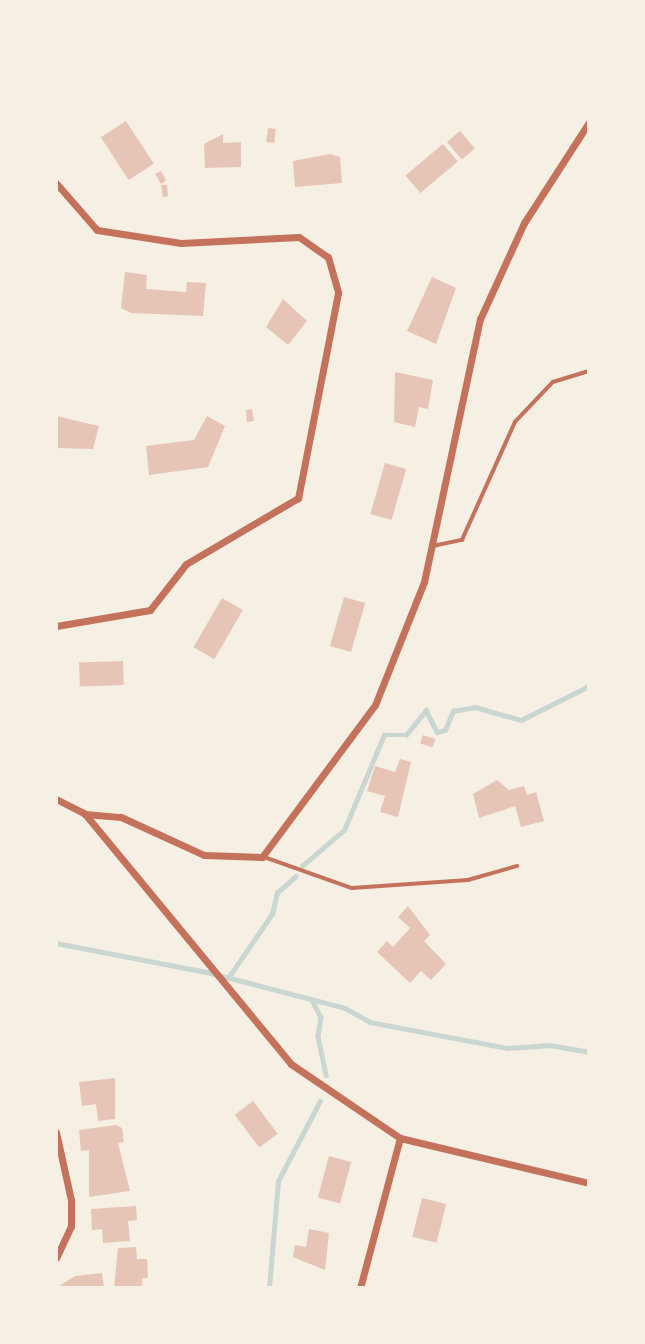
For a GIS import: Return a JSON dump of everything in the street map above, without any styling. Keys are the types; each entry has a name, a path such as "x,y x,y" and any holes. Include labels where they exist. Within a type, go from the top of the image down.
{"street":[{"path":"56,799 85,814 121,817 204,855 262,857 375,705 433,546 480,319 524,223 589,122"},
{"path":"56,183 97,230 181,243 299,237 328,257 338,293 298,498 186,564 150,610 56,626"},
{"path":"85,814 291,1064 400,1138 589,1183"},
{"path":"56,1132 63,1144 71,1213 56,1258"},
{"path":"360,1288 400,1138"}],"lane":[{"path":"433,546 462,540 515,422 553,382 589,371"},
{"path":"262,857 352,888 468,880 517,866"}],"building":[{"path":"126,121 154,164 129,180 101,137"},
{"path":"268,128 276,129 274,143 266,142"},
{"path":"460,131 475,149 462,160 447,142"},
{"path":"223,134 223,143 241,142 241,167 205,168 204,144"},
{"path":"443,144 458,162 420,193 405,175"},
{"path":"330,154 340,157 342,183 295,187 293,161"},
{"path":"161,171 166,180 161,184 155,174"},
{"path":"161,185 167,185 168,196 163,197"},
{"path":"125,272 147,275 146,289 186,292 187,282 206,283 203,316 131,313 121,308"},
{"path":"432,277 456,288 436,344 407,331"},
{"path":"283,299 307,321 288,345 266,327"},
{"path":"395,372 433,380 428,409 419,407 415,427 394,422"},
{"path":"252,409 254,421 247,422 246,410"},
{"path":"56,416 99,426 93,449 56,448"},
{"path":"207,416 225,426 208,467 149,475 146,446 194,440"},
{"path":"385,463 406,469 392,520 370,514"},
{"path":"344,597 365,603 351,652 330,646"},
{"path":"222,598 243,610 214,659 194,647"},
{"path":"123,661 124,685 80,687 79,663"},
{"path":"423,735 435,739 433,748 420,744"},
{"path":"400,759 411,762 398,817 380,812 385,796 367,791 375,766 395,772"},
{"path":"497,780 509,790 524,786 527,795 536,792 544,821 521,827 515,806 479,818 473,794"},
{"path":"408,906 430,935 424,941 446,964 431,980 421,971 410,983 377,952 387,941 393,947 410,928 398,917"},
{"path":"115,1078 115,1119 98,1121 96,1104 82,1106 79,1082"},
{"path":"253,1101 278,1134 259,1148 235,1115"},
{"path":"116,1125 122,1128 124,1142 118,1143 130,1191 89,1197 89,1150 81,1151 79,1130"},
{"path":"329,1156 351,1162 340,1203 318,1198"},
{"path":"422,1198 446,1204 437,1243 412,1237"},
{"path":"136,1206 137,1220 128,1221 130,1241 103,1243 102,1229 92,1230 91,1209"},
{"path":"309,1229 329,1233 325,1270 293,1257 295,1245 306,1247"},
{"path":"136,1247 137,1259 147,1259 148,1278 142,1278 142,1288 114,1288 118,1248"},
{"path":"102,1273 104,1288 56,1288 75,1276"}],"waterway":[{"path":"302,866 344,830 384,735 406,735 426,710 437,732 445,730 453,711 475,707 521,720 589,686"},
{"path":"228,978 272,914 277,893 296,876"},
{"path":"56,943 207,972 345,1008 370,1022 508,1048 550,1045 589,1052"},
{"path":"313,1002 321,1017 318,1037 326,1075"},
{"path":"269,1288 278,1181 320,1101"}]}
